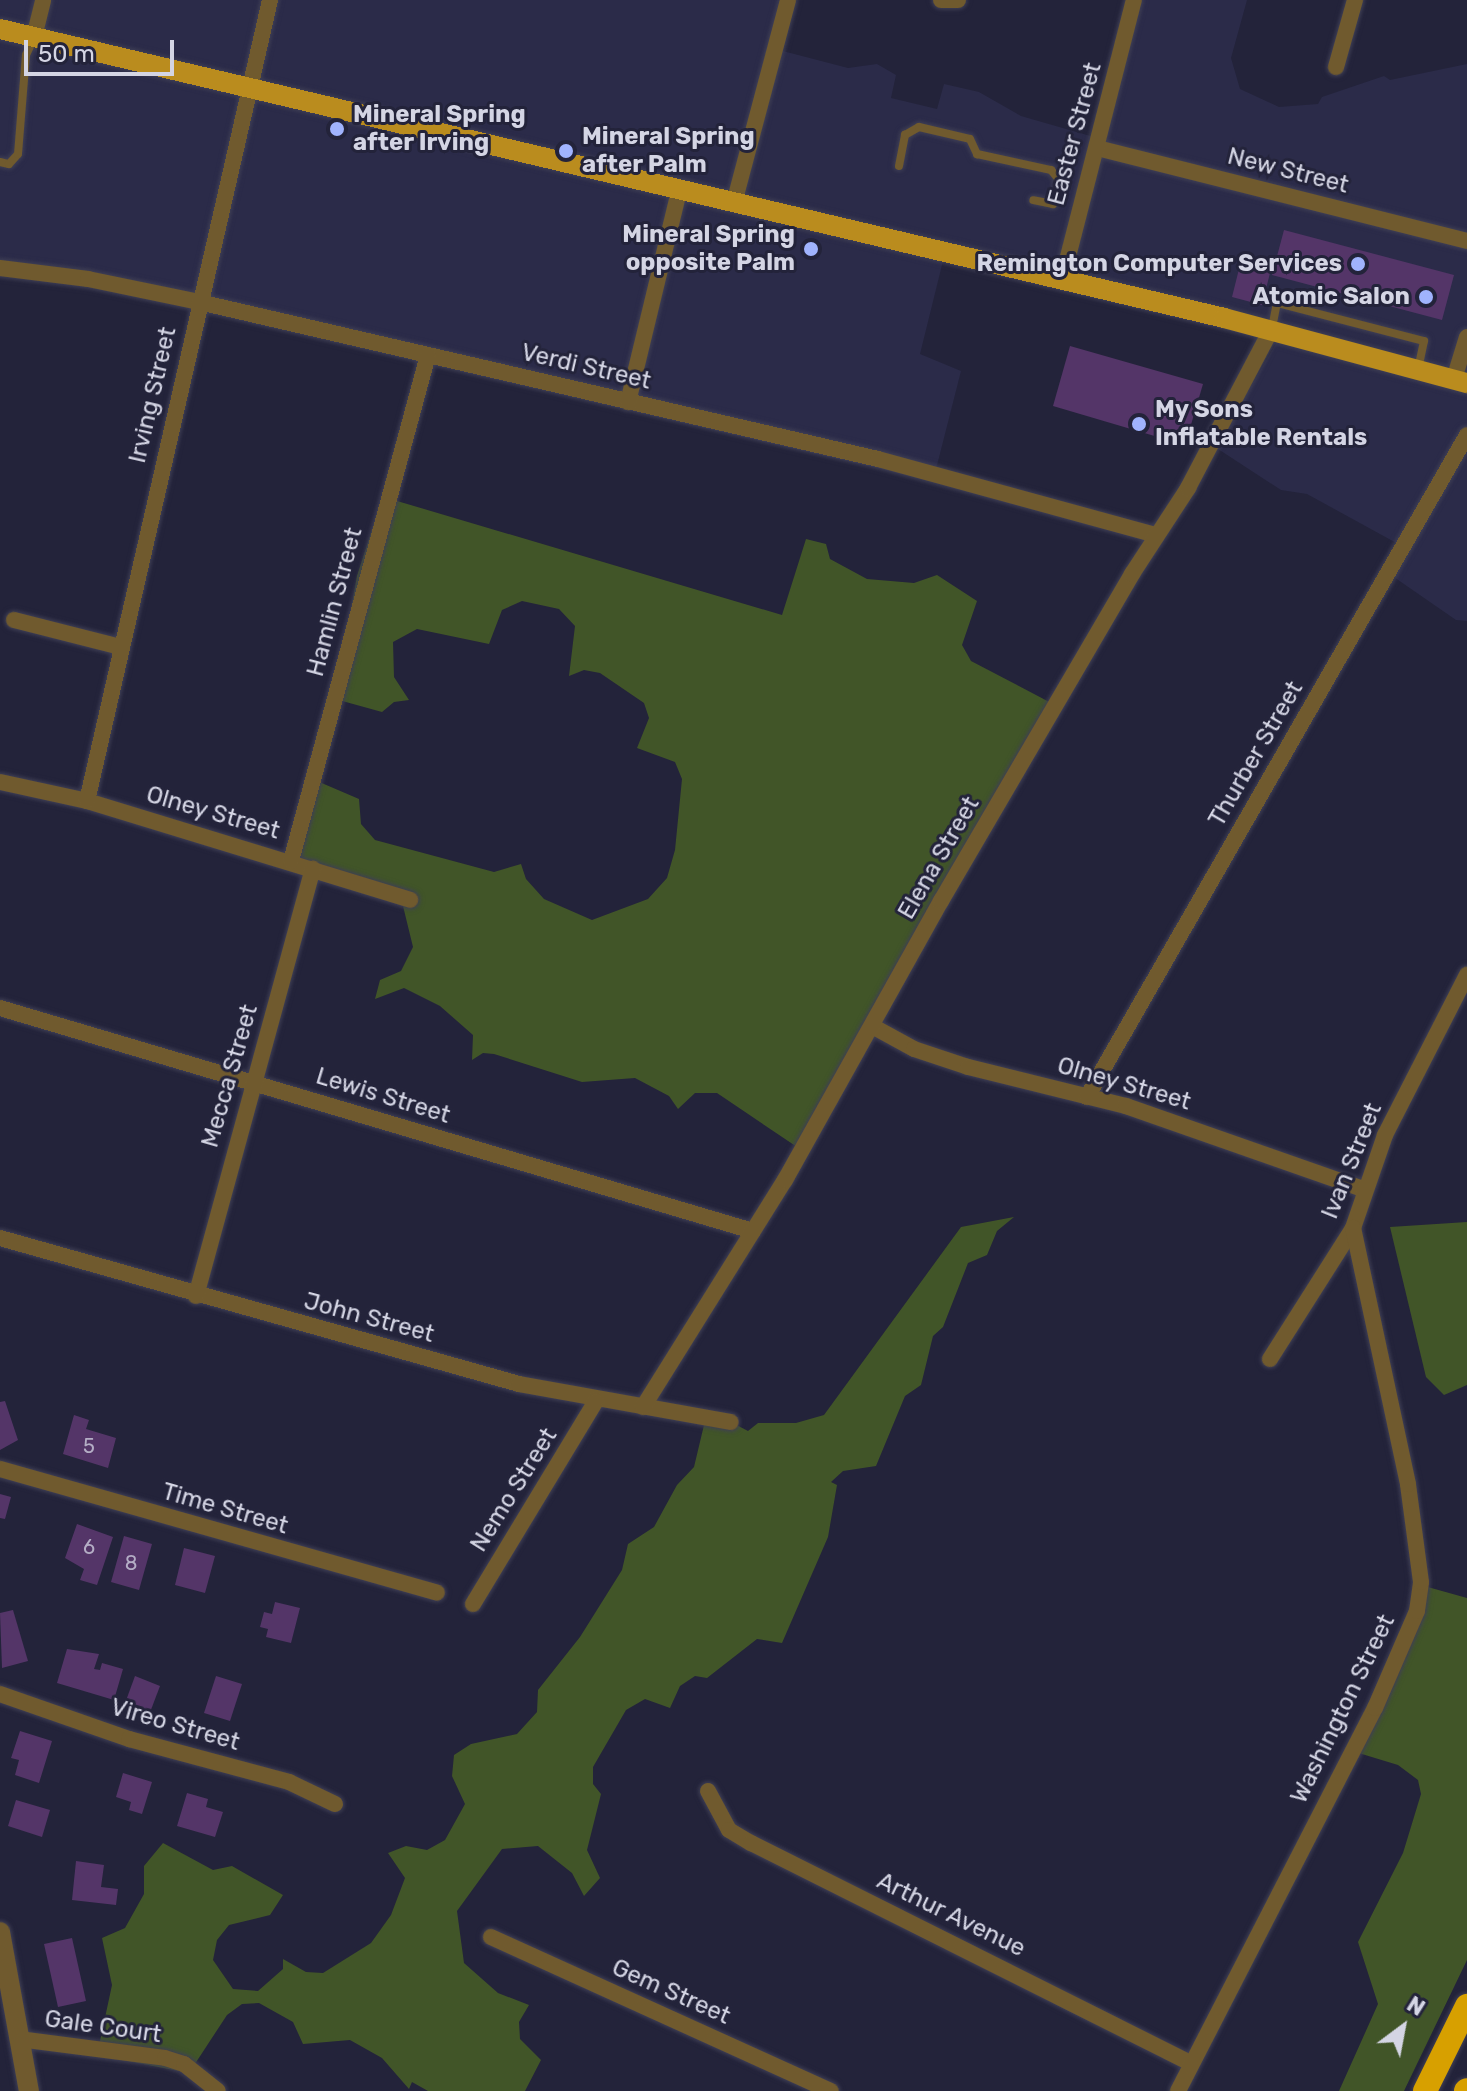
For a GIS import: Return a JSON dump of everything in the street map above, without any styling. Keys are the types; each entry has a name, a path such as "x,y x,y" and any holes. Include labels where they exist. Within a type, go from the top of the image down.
{"highway":[{"path":"1425,2091 1467,2006"}],"main road":[{"path":"0,29 1271,330 1460,381"}],"street":[{"path":"34,37 43,0"},
{"name":"Irving Street","path":"87,801 270,0"},
{"path":"734,203 788,0"},
{"path":"941,0 958,0"},
{"name":"Easter Street","path":"1062,280 1134,0"},
{"path":"1336,67 1355,0"},
{"name":"New Street","path":"1097,148 1467,241"},
{"path":"628,402 679,191"},
{"name":"Verdi Street","path":"0,268 88,279 199,302 878,459 1156,535"},
{"name":"Elena Street","path":"643,1407 753,1231 1156,535 1188,488 1271,330"},
{"path":"1460,381 1467,337"},
{"name":"Hamlin Street","path":"291,861 428,355"},
{"name":"Thurber Street","path":"1087,1097 1467,435"},
{"path":"14,620 121,647"},
{"name":"Olney Street","path":"0,782 87,801 291,861 410,900"},
{"name":"Mecca Street","path":"196,1296 313,869"},
{"name":"Ivan Street","path":"1270,1359 1353,1228 1363,1189 1467,975"},
{"name":"Lewis Street","path":"0,1008 753,1231"},
{"name":"Olney Street","path":"872,1026 955,1062 1087,1097 1316,1169 1363,1189"},
{"name":"Washington Street","path":"1178,2091 1375,1708 1417,1611 1421,1582 1408,1484 1353,1228"},
{"name":"John Street","path":"0,1238 196,1296 596,1401 731,1422"},
{"name":"Nemo Street","path":"473,1604 596,1401"},
{"name":"Time Street","path":"0,1469 437,1593"},
{"name":"Vireo Street","path":"0,1694 129,1739 289,1782 335,1804"},
{"name":"Arthur Avenue","path":"708,1791 729,1830 751,1843 1191,2063"},
{"path":"0,1932 29,2091"},
{"name":"Gem Street","path":"491,1937 831,2091"},
{"name":"Gale Court","path":"19,2039 165,2058 184,2064 218,2091"}],"lane":[{"path":"0,162 9,164 18,154 26,55 34,37"},
{"path":"899,166 905,135 919,127 970,139 977,154 1051,170 1059,180 1053,204 1033,200"},
{"path":"1271,330 1277,303 1424,341 1418,370"}],"shaded area":[{"path":"0,0 778,0 785,3 779,50 848,68 877,64 896,75 891,98 937,109 944,84 979,92 1021,116 1094,137 1135,0 1247,0 1231,58 1240,89 1279,107 1318,104 1322,97 1384,76 1390,80 1467,64 1467,621 1456,620 1388,573 1400,545 1307,494 1281,490 1215,447 1277,342 943,261 920,354 961,371 933,481 405,358 196,301 0,273"}],"green space":[{"path":"382,499 782,615 806,539 826,544 830,559 867,579 914,583 937,575 977,601 962,645 971,661 1055,705 797,1147 717,1093 695,1093 678,1109 669,1096 635,1078 582,1082 494,1054 483,1053 472,1060 473,1035 440,1006 404,988 375,999 380,980 401,971 413,947 403,906 290,865 317,781 359,799 361,824 375,840 494,872 521,864 526,879 544,899 592,920 648,899 667,878 675,850 682,779 675,762 637,748 649,718 644,703 600,673 584,670 569,676 575,626 559,609 522,601 502,610 489,644 417,629 393,642 394,677 409,700 394,702 382,712 335,699 357,576"},
{"path":"1014,1217 997,1231 987,1255 968,1263 943,1327 933,1336 921,1385 905,1396 876,1466 843,1471 831,1482 837,1485 828,1537 782,1643 757,1639 707,1678 695,1676 680,1686 670,1708 645,1699 626,1710 593,1767 593,1784 601,1794 587,1850 600,1878 584,1896 572,1873 538,1846 502,1849 457,1911 464,1963 498,1993 529,2005 519,2022 520,2039 541,2060 525,2091 428,2091 412,2082 409,2089 382,2058 350,2040 303,2044 293,2022 259,2003 242,2004 227,2015 189,2073 97,2055 112,1985 102,1938 125,1928 144,1894 144,1866 163,1843 213,1870 232,1866 283,1895 270,1915 229,1925 217,1940 213,1960 233,1989 258,1991 283,1969 283,1959 306,1972 323,1973 371,1943 391,1915 405,1878 388,1853 406,1846 427,1850 445,1840 465,1804 452,1776 454,1755 471,1744 517,1734 537,1712 538,1690 580,1637 622,1570 628,1544 654,1527 677,1485 694,1467 704,1425 731,1422 748,1431 758,1423 796,1423 824,1415 961,1227"},
{"path":"1467,1222 1467,1385 1444,1395 1426,1377 1390,1227"},
{"path":"1417,1584 1467,1598 1467,1960 1404,2091 1339,2091 1378,2004 1358,1942 1403,1853 1421,1794 1418,1780 1398,1765 1352,1751 1407,1642"}],"building":[{"path":"1284,230 1454,275 1442,320 1272,275"},
{"path":"1242,257 1272,265 1262,305 1232,297"},
{"path":"1070,346 1203,384 1185,445 1053,406"},
{"path":"5,1401 18,1440 0,1450 0,1402"},
{"path":"74,1415 89,1420 86,1429 116,1438 108,1468 63,1454"},
{"path":"0,1494 11,1497 5,1519 0,1518"},
{"path":"77,1524 113,1537 97,1585 80,1580 84,1569 65,1558"},
{"path":"124,1536 152,1544 139,1590 111,1582"},
{"path":"184,1548 215,1556 205,1593 175,1585"},
{"path":"275,1602 300,1608 291,1643 266,1637 268,1629 260,1627 264,1612 272,1614"},
{"path":"13,1610 28,1661 2,1668 0,1613"},
{"path":"67,1649 99,1654 94,1669 100,1670 102,1663 123,1669 114,1700 57,1683"},
{"path":"135,1676 160,1686 149,1715 124,1706"},
{"path":"216,1676 242,1684 230,1721 204,1713"},
{"path":"20,1731 52,1741 39,1783 15,1775 19,1760 11,1758"},
{"path":"123,1773 152,1782 142,1814 129,1810 131,1802 116,1797"},
{"path":"187,1793 208,1799 206,1807 223,1812 215,1837 177,1826"},
{"path":"16,1800 50,1810 42,1837 8,1826"},
{"path":"76,1861 104,1865 101,1887 118,1889 116,1905 72,1900"},
{"path":"72,1938 86,2001 58,2007 44,1944"}],"place":[{"name":"Mineral Spring after Irving","path":"337,129"},
{"name":"Mineral Spring after Palm","path":"566,151"},
{"name":"Mineral Spring opposite Palm","path":"811,249"},
{"name":"Remington Computer Services","path":"1358,264"},
{"name":"Atomic Salon","path":"1426,297"},
{"name":"My Sons Inflatable Rentals","path":"1139,424"}]}
